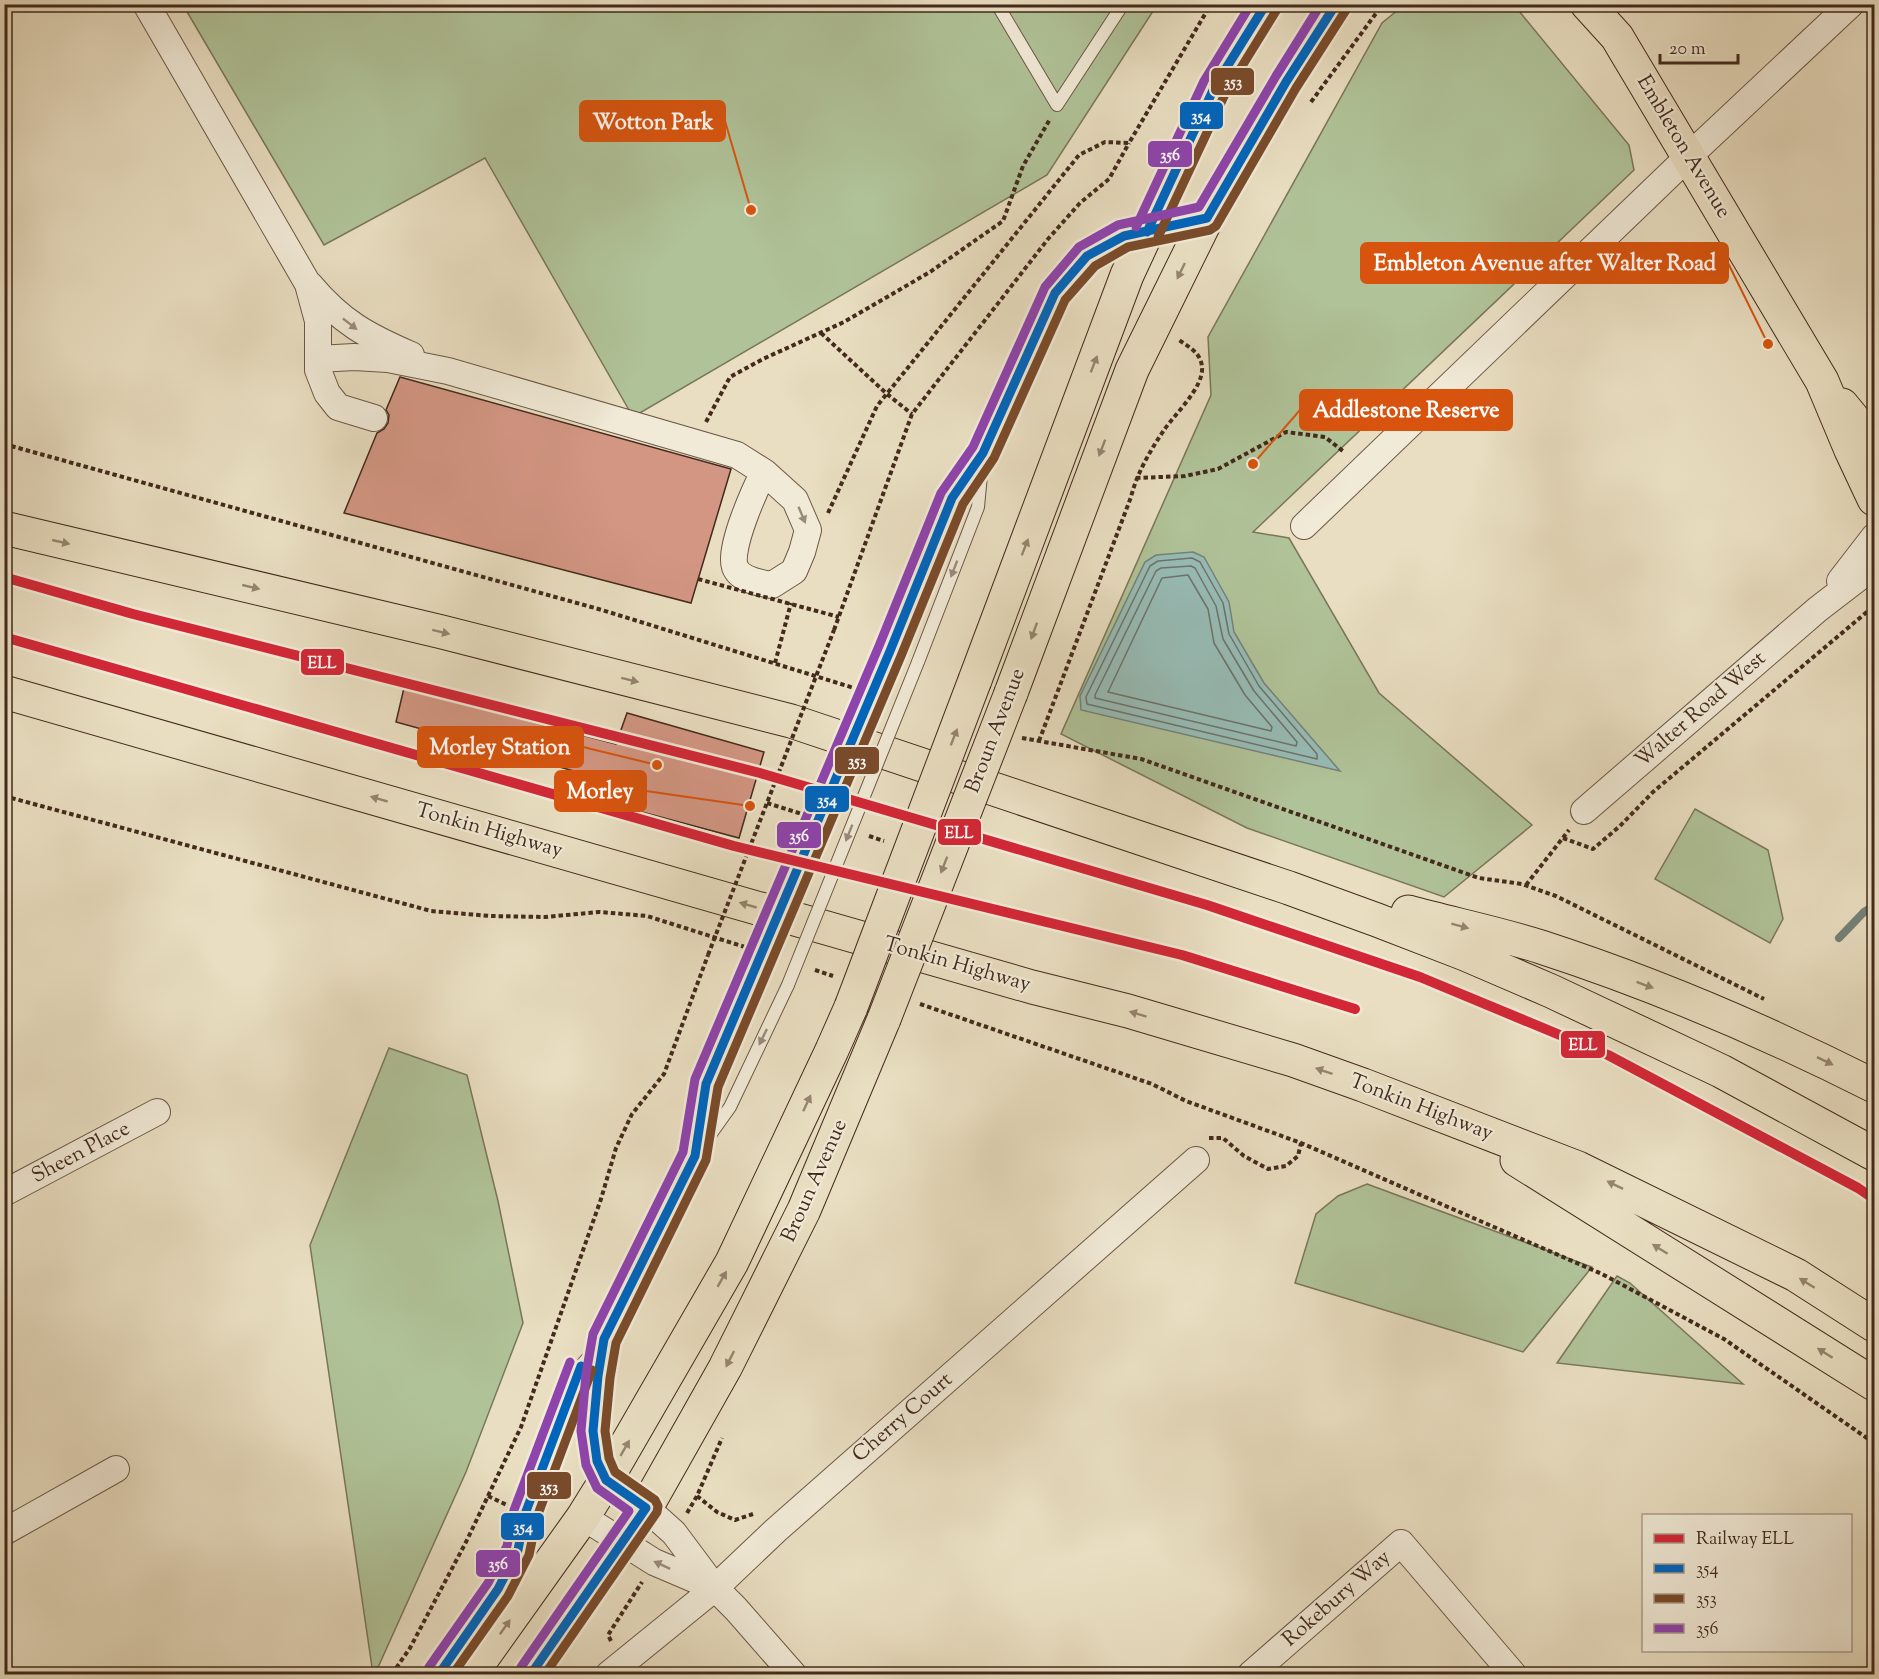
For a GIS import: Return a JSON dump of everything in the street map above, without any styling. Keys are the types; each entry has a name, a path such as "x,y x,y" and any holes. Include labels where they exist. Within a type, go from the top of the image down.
{"main road":[{"name":"Broun Avenue","path":"471,1674 583,1517 732,1262 832,1050 845,993 975,680 1127,275 1215,86 1252,19 1266,4"},
{"name":"Broun Avenue","path":"531,1674 646,1508 725,1368 804,1209 884,1019 1011,693 1132,370 1208,218 1286,82 1336,4"},
{"name":"Embleton Avenue","path":"1587,4 1617,37 1822,381 1851,450 1875,499"},
{"name":"Embleton Avenue","path":"1610,4 1617,37"},
{"name":"Embleton Avenue","path":"1822,381 1875,444"},
{"path":"4,528 442,632 791,721 882,751 1377,920 1551,990 1721,1071 1875,1154"},
{"name":"Tonkin Highway","path":"4,692 998,977 1128,1011 1293,1060 1578,1168 1796,1275 1875,1325"},
{"path":"1200,858 1539,947 1670,994 1821,1059 1875,1086"},
{"path":"1457,1122 1875,1384"}],"street":[{"path":"146,4 308,284 326,305 357,330 448,371"},
{"path":"1304,526 1689,156 1851,4"},
{"path":"308,284 318,321 318,370 327,393 338,407 374,418"},
{"path":"318,359 354,357 388,359 448,371 737,455 764,472"},
{"name":"Walter Road West","path":"1818,609 1875,537"},
{"name":"Walter Road West","path":"1584,811 1818,609 1875,566"},
{"name":"Sheen Place","path":"4,1193 157,1112"},
{"name":"Cherry Court","path":"609,1674 715,1588 775,1531 1196,1160"},
{"path":"4,1532 116,1469"},
{"path":"606,1480 646,1508 674,1533 715,1588 793,1674"},
{"path":"583,1517 654,1562 715,1588"},
{"name":"Rokebury Way","path":"1251,1674 1401,1543 1513,1674"}],"lane":[{"path":"997,4 1057,105 1123,4"},
{"path":"694,1156 706,1084 890,651 952,498 983,453 1055,293 1087,256 1125,236 1208,218"},
{"path":"439,1674 498,1588 518,1550 525,1514 581,1366 604,1339 694,1156 730,1107 788,985 978,507 983,453"},
{"path":"604,1339 593,1431 597,1461 606,1480"}],"path":[{"path":"392,1674 410,1648 471,1533 521,1427 601,1199 616,1148 632,1114 664,1074 839,617 912,414 1048,239 1080,203 1109,178 1211,4"},
{"path":"1307,108 1385,4"},
{"path":"695,442 730,376 844,322 930,272 1003,221 1023,166 1057,105"},
{"path":"824,522 877,406 1079,155 1105,142 1129,143"},
{"path":"1039,741 1131,497 1136,478 1163,431 1200,383 1202,367 1198,353 1178,339 1183,330"},
{"path":"821,333 912,414"},
{"path":"1136,478 1185,476 1218,469 1286,432 1325,437 1364,468"},
{"path":"698,579 839,617"},
{"path":"775,663 793,598"},
{"path":"1563,838 1593,849 1620,826 1653,792 1875,606"},
{"path":"4,796 431,911 490,916 545,917 599,912 647,916 749,949"},
{"path":"1526,885 1584,811"},
{"path":"805,967 845,993"},
{"path":"918,1004 1152,1084 1186,1101 1301,1143 1602,1274 1724,1339 1875,1443"},
{"path":"1196,1160 1190,1142 1207,1138 1223,1138 1244,1156 1268,1169 1286,1166 1298,1156 1301,1143"},
{"path":"697,1496 717,1512 735,1520 758,1513"}],"green space":[{"path":"183,5 1157,5 1047,175 633,417 485,158 324,245"},
{"path":"1404,5 1514,5 1629,145 1634,170 1253,532 1289,538 1379,693 1532,825 1444,897 1247,828 1061,734 1211,395 1208,337 1382,23"},
{"path":"1695,809 1768,850 1783,919 1770,943 1655,879"},
{"path":"389,1048 467,1075 498,1201 523,1323 466,1472 375,1674 373,1674 310,1245"},
{"path":"1367,1184 1592,1267 1523,1352 1295,1283 1316,1214 1338,1196"},
{"path":"1617,1276 1630,1283 1743,1384 1557,1363"}],"water":[{"path":"1193,552 1204,557 1229,602 1234,632 1264,683 1340,771 1081,710 1080,696 1145,562 1156,555"}],"building":[{"path":"400,377 731,469 691,603 344,513 377,433 388,423 389,415 386,410"},
{"path":"404,688 616,744 627,713 764,752 739,838 597,800 603,779 396,722"}],"waterway":[{"path":"1839,938 1864,912 1874,906"}],"rail line":[{"name":"ELL","path":"4,577 133,614 760,773 1207,905 1420,977 1608,1055 1858,1188 1874,1199"},
{"name":"ELL","path":"4,637 734,846 1182,955 1355,1009"}],"transit line":[{"name":"356","path":"1136,227 1204,81 1251,4"},
{"name":"354","path":"1147,232 1215,86 1266,4"},
{"name":"356","path":"521,1667 629,1511 597,1488 586,1465 581,1431 586,1374 593,1334 683,1152 695,1079 879,646 941,493 973,447 1045,287 1079,247 1118,225 1199,207 1321,4"},
{"name":"354","path":"531,1674 646,1508 606,1480 597,1461 593,1431 604,1339 695,1156 706,1084 890,651 952,498 983,453 1055,293 1087,256 1124,236 1207,218 1286,82 1336,4"},
{"name":"353","path":"545,1674 657,1512 658,1506 655,1500 615,1472 609,1458 605,1431 616,1343 706,1160 718,1087 963,504 994,458 1065,300 1095,266 1128,247 1210,230 1216,226 1296,88 1346,10"},
{"name":"353","path":"1158,237 1226,92 1276,11"},
{"name":"356","path":"429,1667 488,1583 507,1546 514,1510 570,1362"},
{"name":"354","path":"439,1674 498,1589 518,1550 525,1514 581,1366"},
{"name":"353","path":"453,1674 508,1596 529,1555 537,1517 592,1370"}],"place":[{"name":"Wotton Park","path":"751,210"},
{"name":"Embleton Avenue after Walter Road","path":"1768,344"},
{"name":"Addlestone Reserve","path":"1253,464"},
{"name":"Morley Station","path":"657,765"},
{"name":"Morley","path":"750,806"}]}
